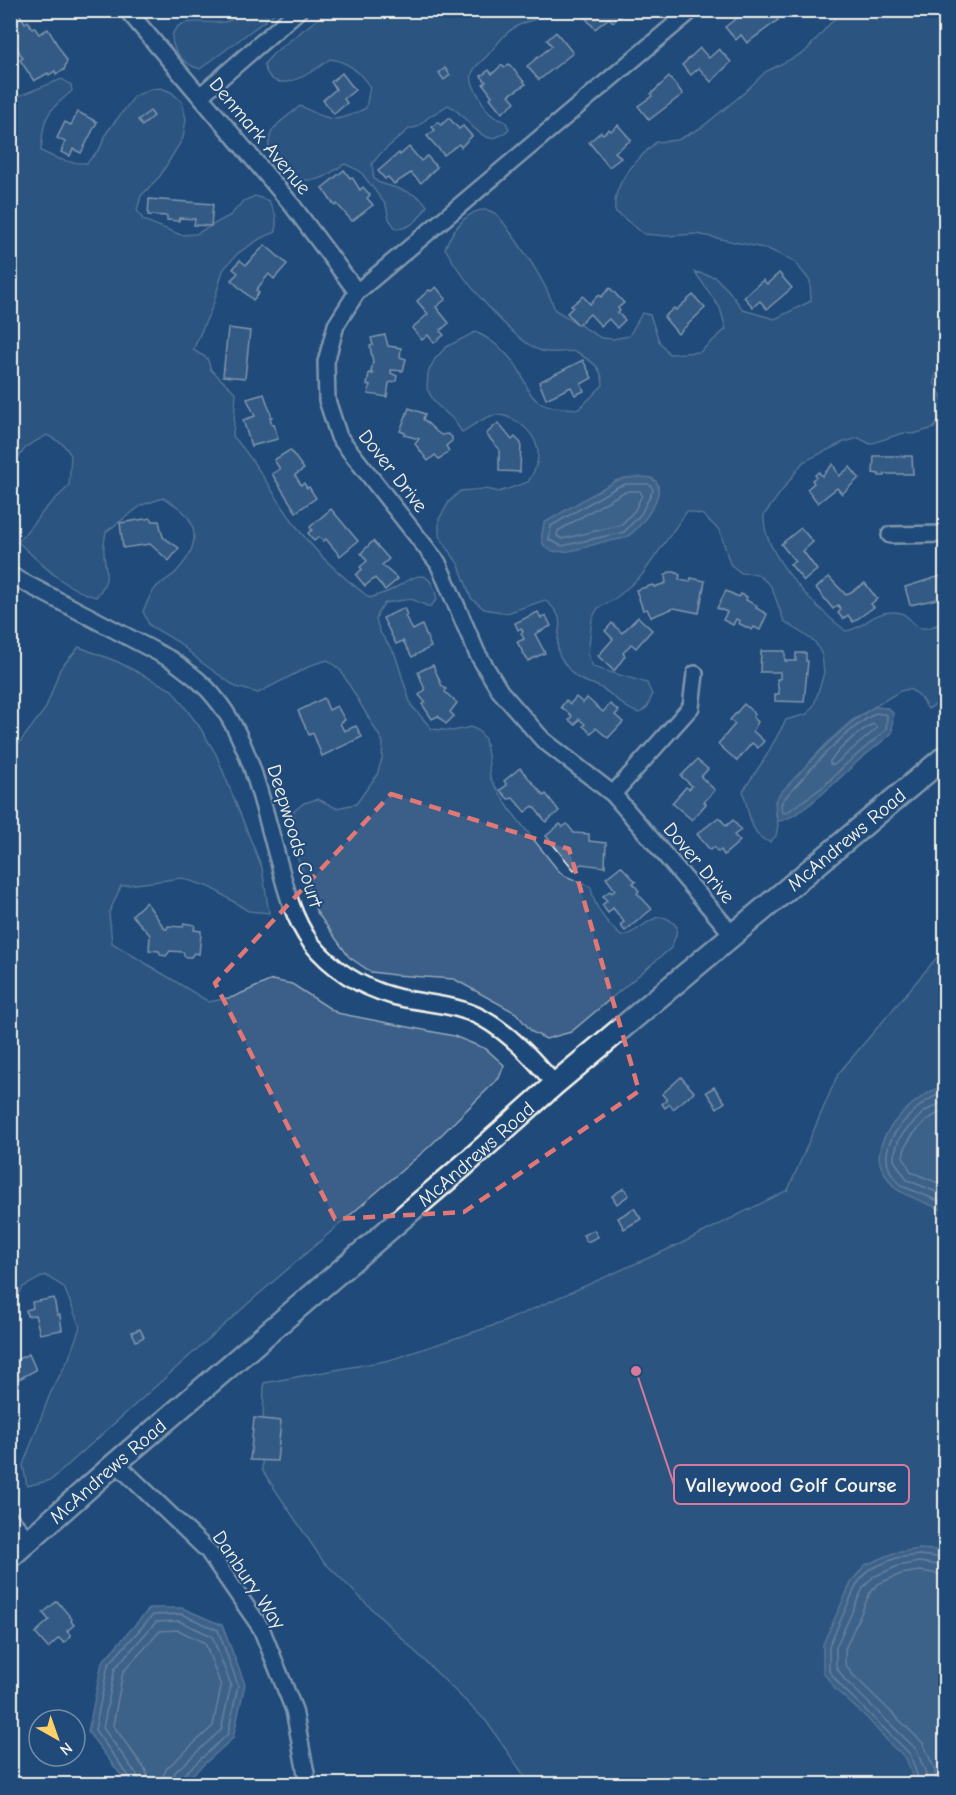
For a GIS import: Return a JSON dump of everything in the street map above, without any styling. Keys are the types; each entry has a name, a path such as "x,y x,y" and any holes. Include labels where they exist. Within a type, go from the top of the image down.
{"main road":[{"name":"McAndrews Road","path":"10,1557 555,1084 945,756"}],"street":[{"name":"Denmark Avenue","path":"127,10 292,205 357,292"},
{"path":"200,96 299,10"},
{"name":"Dover Drive","path":"692,10 357,292 336,325 326,362 327,400 339,437 438,563 477,653 500,691 543,740 613,794 733,935"},
{"path":"890,535 945,534"},
{"name":"Deepwoods Court","path":"10,575 172,660 196,677 217,699 250,759 282,877 296,917 311,942 334,967 360,984 394,997 439,1004 480,1016 506,1033 555,1084"},
{"path":"613,794 691,706 695,674"},
{"name":"Danbury Way","path":"116,1463 208,1551 261,1628 294,1710 308,1785"},
{"path":"10,1519 29,1540"}],"highlighted area":[{"path":"391,794 569,849 639,1091 464,1212 335,1219 215,983"}],"shaded area":[{"path":"439,10 566,11 522,23 512,29 472,73 472,82 485,107 490,114 504,121 509,129 499,136 491,138 483,136 448,105 417,127 409,129 372,164 374,179 418,197 427,206 415,222 396,229 389,219 386,205 360,171 345,164 324,177 308,180 294,176 269,155 272,131 300,106 332,119 339,119 366,108 370,87 353,68 330,59 293,80 275,81 268,75 264,64 275,52 328,11 410,11 424,17"},
{"path":"244,11 278,11 200,69 185,62 177,53 172,37 179,26 191,22 228,21"},
{"path":"841,11 933,11 942,26 946,42 946,346 934,381 943,400 944,409 934,428 913,434 903,433 870,444 859,438 844,442 803,462 764,515 766,531 781,563 793,579 820,609 846,631 857,628 878,615 892,612 906,616 918,627 933,627 945,621 945,699 928,709 918,694 909,689 900,691 851,721 828,742 780,795 775,810 778,825 776,836 770,842 758,835 754,829 743,791 786,720 807,714 814,705 824,673 822,655 815,642 784,621 771,586 757,574 741,573 730,564 720,531 703,515 687,511 642,575 615,599 598,608 592,619 588,655 593,667 647,683 652,695 648,706 640,713 634,711 598,686 576,677 566,666 558,651 560,624 553,607 545,600 507,613 484,609 471,598 459,565 439,536 439,519 449,502 460,491 486,489 499,492 528,482 537,461 538,452 535,441 521,424 502,415 487,417 462,432 453,419 435,403 427,389 428,373 435,359 446,347 475,332 492,341 507,354 532,396 545,405 579,409 603,385 598,368 578,352 544,352 514,333 487,305 452,260 445,248 453,233 458,225 472,213 480,210 488,210 501,219 546,288 555,310 601,338 613,339 629,336 642,313 650,315 659,341 669,354 700,352 726,329 720,308 695,272 715,277 743,310 775,319 811,301 810,281 794,261 768,249 697,234 666,236 644,234 615,211 615,200 621,181 656,142 678,140 702,127 744,93 765,72 805,52"},
{"path":"62,79 71,85 72,91 56,105 48,116 43,130 41,151 69,162 87,163 100,148 107,132 135,96 151,89 161,88 171,92 182,102 186,119 183,138 160,176 141,196 137,210 143,220 181,235 196,234 231,215 243,201 255,196 269,201 276,216 276,232 261,238 238,253 223,270 213,305 193,350 207,358 211,370 236,393 233,436 310,544 339,573 370,598 414,577 425,577 430,581 437,599 430,607 411,599 385,603 378,612 376,620 381,634 395,654 411,705 432,729 453,731 471,727 479,731 485,739 490,778 511,811 557,869 563,875 591,887 595,902 602,914 621,936 629,934 649,921 662,917 677,927 671,948 571,1032 546,1039 532,1032 516,1013 454,979 371,972 349,957 316,911 297,857 293,834 294,811 304,803 318,799 336,808 356,804 377,775 382,759 383,742 341,671 328,660 314,664 258,693 236,687 178,642 149,625 143,611 151,595 156,587 171,577 185,561 194,540 194,530 190,521 175,505 163,498 142,505 106,532 104,547 106,580 96,597 64,582 18,542 46,508 69,486 71,455 63,444 47,435 27,446 11,467 11,99"},
{"path":"79,647 118,662 172,690 199,726 216,754 262,868 269,913 248,911 212,888 182,878 121,886 109,913 112,943 209,1002 233,997 272,980 292,984 337,1013 454,1036 486,1049 504,1065 499,1078 430,1146 252,1300 51,1480 27,1486 23,1465 50,1394 69,1358 80,1327 64,1287 45,1275 23,1287 11,1306 11,754 46,708 60,669"},
{"path":"945,948 945,1784 530,1784 486,1721 323,1561 262,1470 264,1383 390,1360 501,1323 680,1244 788,1190 838,1074"}],"water":[{"path":"647,477 658,484 656,500 640,526 622,539 578,549 560,552 546,547 542,541 544,523 615,481"},
{"path":"874,707 888,708 893,713 892,733 806,807 777,821 775,801 779,795 835,737"},
{"path":"946,1086 945,1211 911,1197 894,1187 881,1166 879,1152 890,1127 911,1105 923,1096"},
{"path":"919,1549 945,1553 945,1784 915,1784 906,1758 835,1689 823,1672 823,1644 852,1581 865,1565 894,1553"},
{"path":"150,1608 182,1608 222,1625 245,1684 233,1738 184,1782 127,1783 88,1732 102,1662"}],"building":[{"path":"587,10 623,10 625,12 613,22 609,18 595,29 583,15"},
{"path":"751,10 770,10 778,20 747,43 741,35 736,40 725,27"},
{"path":"19,13 25,23 28,21 32,29 34,27 39,34 48,29 67,61 64,70 56,74 55,71 49,75 48,73 34,81 20,60 23,58 15,45 10,47 10,19"},
{"path":"556,32 573,53 539,80 527,66 552,46 547,40"},
{"path":"700,48 709,58 719,49 731,62 711,82 699,68 691,75 682,65"},
{"path":"509,64 526,84 509,95 515,102 502,113 490,98 492,96 483,84 486,82 481,76 489,70 492,74 502,65 504,68"},
{"path":"445,68 450,75 444,80 439,73"},
{"path":"342,73 355,90 344,99 347,103 334,114 323,100 336,89 331,82"},
{"path":"669,77 683,94 649,120 638,106 652,96 651,94"},
{"path":"150,111 154,116 142,126 138,120"},
{"path":"78,112 97,122 81,153 73,149 70,156 61,152 65,142 57,138 65,122 71,125"},
{"path":"449,118 459,129 463,126 472,136 461,147 459,144 444,155 427,136 435,130 432,127 438,122 441,125"},
{"path":"618,125 631,140 615,152 621,158 609,167 589,142 601,132 603,134 609,129 611,131"},
{"path":"409,147 421,161 427,156 437,167 421,183 411,173 394,184 388,177 385,179 378,171"},
{"path":"344,170 350,178 352,177 360,190 363,187 370,195 367,198 373,205 352,221 337,204 335,206 322,188"},
{"path":"149,199 213,204 211,226 194,225 195,219 167,220 167,216 148,215"},
{"path":"265,245 287,264 274,279 269,274 256,290 259,293 253,300 231,280 238,273 233,269 240,260 246,265"},
{"path":"779,273 792,288 767,309 760,301 753,307 744,297 763,280 767,284"},
{"path":"436,287 446,299 436,307 449,323 440,331 444,335 434,343 428,335 422,340 412,328 428,314 417,301"},
{"path":"610,288 624,303 618,308 620,311 618,313 625,320 617,328 609,319 601,326 590,314 578,325 567,313 573,307 571,306 583,296 590,304 597,296 601,297"},
{"path":"693,295 705,308 678,334 664,317"},
{"path":"228,328 250,331 245,378 223,376"},
{"path":"385,335 388,346 401,348 400,357 406,359 403,371 391,370 391,373 397,376 396,381 389,383 387,397 368,394 370,385 367,385 369,373 373,374 371,371 373,362 370,346 373,345 371,338"},
{"path":"583,360 592,378 581,384 584,391 575,395 571,387 546,399 539,382"},
{"path":"264,394 278,439 251,446 243,420 255,416 247,399"},
{"path":"409,408 425,414 423,419 441,435 448,434 452,437 452,441 446,446 449,451 439,459 435,455 428,461 415,444 419,439 404,435 405,433 400,431"},
{"path":"498,423 512,440 515,437 521,443 520,472 499,471 499,449 486,434"},
{"path":"290,450 304,469 295,475 301,485 304,483 307,488 309,487 316,498 296,512 272,474 280,469 274,460"},
{"path":"874,456 912,456 913,474 879,476 873,473"},
{"path":"833,464 839,476 850,467 859,478 842,494 837,488 818,503 807,489 814,483 812,480 816,477 815,475 819,472 822,476"},
{"path":"331,509 358,541 340,556 326,539 323,541 319,537 314,541 308,533 312,530 310,527"},
{"path":"151,518 153,521 159,521 163,537 179,548 169,561 150,544 123,548 120,523"},
{"path":"801,528 813,542 803,551 817,570 804,581 790,564 795,561 781,544"},
{"path":"373,541 389,559 382,565 398,579 385,590 375,578 365,586 356,575 367,561 361,553"},
{"path":"669,572 680,575 679,580 690,582 691,578 705,581 699,613 674,608 651,617 647,609 643,610 636,590 666,583 665,576"},
{"path":"944,575 946,597 910,605 905,587"},
{"path":"829,577 846,595 865,583 877,599 871,604 874,607 853,622 848,615 843,619 838,613 841,610 838,605 833,609 816,588"},
{"path":"726,591 739,597 741,594 747,597 746,600 767,614 760,630 754,627 752,630 738,623 740,621 736,619 733,625 723,620 727,612 717,608"},
{"path":"404,608 407,615 405,616 413,630 422,625 431,647 412,657 403,641 396,644 383,618"},
{"path":"538,612 541,618 546,616 551,626 535,634 545,653 528,661 517,642 524,639 521,633 523,632 521,628 518,630 515,623"},
{"path":"638,617 652,630 636,648 631,644 623,653 625,656 614,671 598,656 613,639 605,631 612,623 622,633"},
{"path":"761,651 785,651 785,661 796,661 796,653 806,653 806,661 808,661 804,702 775,701 775,694 779,694 777,679 780,679 780,672 760,672"},
{"path":"433,665 442,686 446,689 445,692 457,703 450,712 454,716 446,724 438,716 432,719 422,704 425,702 419,695 425,690 418,672"},
{"path":"576,697 583,703 587,698 603,712 610,704 619,711 615,715 623,722 608,738 596,728 591,733 579,719 575,725 569,720 572,716 561,707 566,700 570,704"},
{"path":"324,698 329,710 337,706 345,720 340,723 344,731 356,726 362,737 322,756 313,733 309,735 298,711"},
{"path":"744,704 755,714 753,717 758,722 753,731 764,741 758,748 752,743 737,761 718,744 735,724 730,720"},
{"path":"697,760 708,769 701,777 715,790 692,820 672,803 686,787 689,789 692,786 681,776"},
{"path":"520,768 559,811 546,822 533,806 525,812 513,798 508,799 500,790 507,785 504,781"},
{"path":"719,817 726,826 733,820 741,830 734,835 740,841 724,855 721,850 718,852 714,847 710,850 697,834"},
{"path":"560,824 563,827 567,824 574,833 589,834 589,841 606,843 605,867 581,864 574,870 546,836"},
{"path":"621,866 636,882 633,883 639,891 637,893 652,909 625,931 620,925 624,922 613,908 608,913 602,905 607,901 603,896 615,890 606,878"},
{"path":"146,902 165,929 168,926 183,927 184,923 195,925 194,930 201,931 199,954 194,953 191,957 185,957 183,952 170,951 166,956 161,955 159,951 149,950 150,935 132,915"},
{"path":"681,1077 694,1092 673,1109 670,1104 665,1108 662,1104 667,1100 662,1094"},
{"path":"714,1087 725,1102 717,1108 706,1092"},
{"path":"624,1188 629,1195 617,1204 612,1196"},
{"path":"634,1208 641,1219 624,1229 618,1218"},
{"path":"594,1230 598,1237 587,1242 583,1235"},
{"path":"54,1298 62,1330 40,1334 35,1315 27,1316 26,1310 33,1308 32,1302"},
{"path":"140,1329 144,1337 136,1341 132,1332"},
{"path":"29,1354 36,1370 19,1379 11,1362"},
{"path":"254,1418 281,1421 277,1461 250,1460"},
{"path":"57,1601 72,1619 74,1625 67,1631 71,1636 64,1643 59,1638 48,1648 35,1633 49,1620 43,1613"}],"place":[{"name":"Valleywood Golf Course","path":"636,1371"}]}
